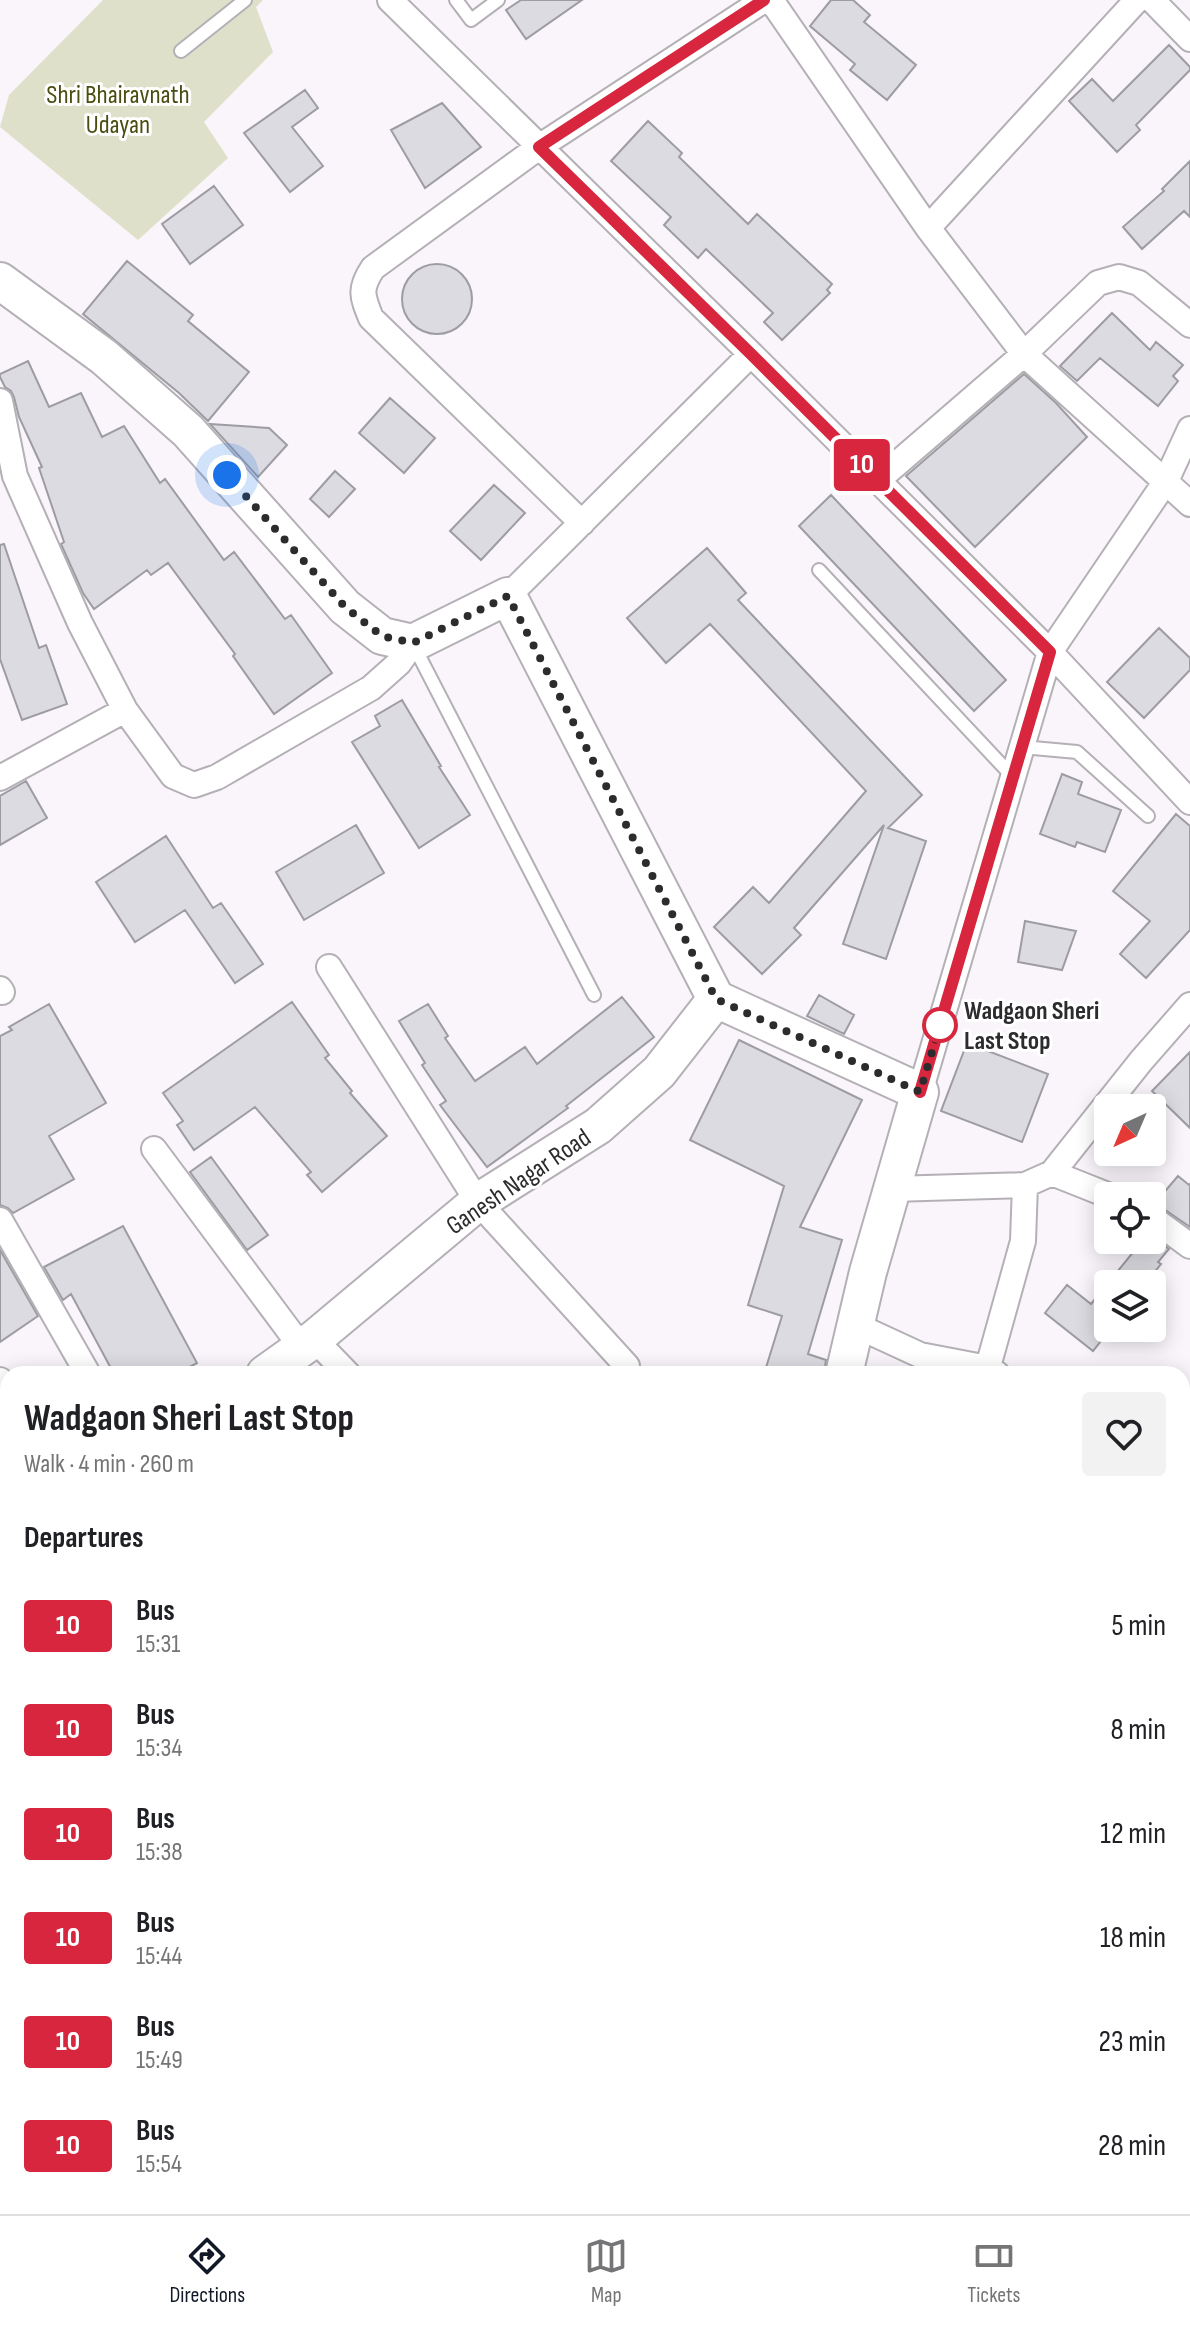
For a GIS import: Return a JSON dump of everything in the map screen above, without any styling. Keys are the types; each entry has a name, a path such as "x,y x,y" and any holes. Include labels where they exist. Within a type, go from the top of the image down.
{"street":[{"path":"390,0 1050,652 1190,802"},
{"path":"582,523 371,318 362,297 364,281 373,268 539,147 764,0"},
{"path":"771,0 928,228 1024,354 1190,504"},
{"path":"928,228 1137,0"},
{"path":"1152,0 1190,39"},
{"path":"878,480 1024,354 1098,283 1119,277 1139,283 1190,325"},
{"path":"0,281 104,357 188,431 345,607 382,636 413,643"},
{"path":"0,401 15,476 80,623 125,710 173,776 194,785 217,777 371,688 399,663 413,643 508,596 751,354"},
{"path":"846,1366 868,1272 1050,652 1166,481 1190,429"},
{"path":"508,596 716,999 920,1092"},
{"path":"0,778 125,710"},
{"path":"329,967 478,1202 627,1366"},
{"name":"Ganesh Nagar Road","path":"276,1366 308,1344 478,1202 598,1126 659,1072 716,999"},
{"path":"892,1189 1025,1185 1052,1173 1190,1005"},
{"path":"154,1149 308,1344 337,1366"},
{"path":"1052,1173 1094,1190"},
{"path":"992,1366 1023,1241 1025,1185"},
{"path":"0,1220 83,1366"},
{"path":"1166,1228 1190,1246"},
{"path":"855,1325 920,1355 965,1366"}],"lane":[{"path":"181,51 245,0"},
{"path":"456,0 471,20 498,0"},
{"path":"819,570 1013,777"},
{"path":"413,643 594,995"},
{"path":"1022,747 1077,752 1148,816"}],"green space":[{"name":"Shri Bhairavnath Udayan","path":"103,0 263,0 256,7 273,52 204,122 228,158 138,240 0,127 9,95"}],"building":[{"path":"521,0 582,0 526,39 506,10"},
{"path":"831,0 853,0 870,15 864,22 916,65 887,100 850,70 855,64 810,26"},
{"path":"1169,45 1190,70 1136,125 1140,130 1117,152 1069,101 1092,79 1113,101"},
{"path":"305,90 318,108 292,127 323,166 290,192 244,133"},
{"path":"442,103 481,147 425,188 391,130"},
{"path":"648,121 682,153 679,157 748,224 757,214 832,284 827,290 830,293 782,340 764,322 773,313 706,249 698,258 664,225 671,217 611,161"},
{"path":"1190,161 1190,217 1184,211 1142,249 1123,227 1164,191 1162,189"},
{"path":"214,186 243,225 190,264 162,224"},
{"path":"127,261 193,315 188,321 249,372 208,421 179,393 83,314"},
{"path":"437,264 456,270 466,280 472,299 466,318 456,328 437,334 418,328 408,318 402,299 408,280 418,270"},
{"path":"1112,313 1150,350 1156,342 1183,365 1173,376 1178,381 1158,406 1100,358 1077,381 1060,366"},
{"path":"28,361 49,407 81,393 102,437 124,426 160,483 165,479 224,560 234,552 285,619 291,615 332,673 274,714 233,656 235,654 168,563 151,575 147,570 94,609 83,593 61,544 64,542 39,468 42,467 19,417 14,397 0,377 0,374"},
{"path":"1024,374 1087,437 975,547 906,476"},
{"path":"390,398 435,438 404,473 359,433"},
{"path":"210,424 269,428 287,445 258,477"},
{"path":"335,471 355,489 329,517 310,499"},
{"path":"494,485 525,513 481,560 450,531"},
{"path":"831,495 1006,680 974,711 799,526"},
{"path":"4,544 39,648 46,645 67,704 22,720 0,659 0,545"},
{"path":"707,548 746,593 738,600 922,795 888,828 926,841 886,959 843,944 884,825 794,928 801,935 762,974 714,927 753,887 769,903 866,791 710,624 666,663 627,618"},
{"path":"1159,628 1190,658 1190,670 1144,718 1107,682"},
{"path":"402,700 470,815 419,848 352,742 380,726 375,716"},
{"path":"1062,774 1082,782 1078,794 1121,810 1105,852 1077,842 1075,847 1040,834"},
{"path":"26,781 47,818 0,845 0,796"},
{"path":"1176,814 1190,826 1190,930 1146,978 1120,954 1150,921 1113,891"},
{"path":"356,825 384,873 304,920 276,872"},
{"path":"166,836 213,908 221,903 263,964 235,983 185,910 135,942 96,882"},
{"path":"1025,921 1076,931 1062,970 1018,962"},
{"path":"819,995 854,1015 844,1034 807,1016"},
{"path":"622,997 654,1037 566,1106 568,1108 487,1167 440,1105 446,1101 422,1065 425,1063 399,1021 428,1004 448,1036 445,1038 475,1081 525,1047 537,1064"},
{"path":"292,1002 329,1055 325,1058 387,1136 322,1192 307,1175 311,1172 255,1107 194,1150 177,1125 183,1121 163,1093"},
{"path":"49,1004 106,1103 49,1136 74,1179 13,1213 0,1205 0,1036 12,1030 9,1027"},
{"path":"739,1040 862,1100 800,1227 842,1240 808,1354 826,1360 825,1366 766,1366 782,1316 748,1305 784,1186 690,1140"},
{"path":"967,1043 1048,1074 1022,1142 941,1111"},
{"path":"1190,1052 1190,1128 1166,1105 1166,1094 1152,1091"},
{"path":"211,1157 268,1235 247,1250 190,1172"},
{"path":"1178,1176 1190,1184 1190,1227 1166,1211 1166,1190"},
{"path":"123,1226 197,1363 192,1366 110,1366 71,1294 63,1300 44,1267"},
{"path":"0,1250 38,1316 0,1342"},
{"path":"1132,1254 1165,1254 1156,1270 1119,1270"},
{"path":"1067,1285 1091,1304 1094,1300 1094,1342 1100,1342 1093,1351 1045,1313"}],"bus line":[{"name":"10","path":"764,0 539,147 1050,652 920,1092"}],"place":[{"name":"Wadgaon Sheri Last Stop","path":"940,1025"}],"route":[{"path":"227,475 345,607 382,636 413,643 508,596 716,999 920,1092 940,1025"}]}
